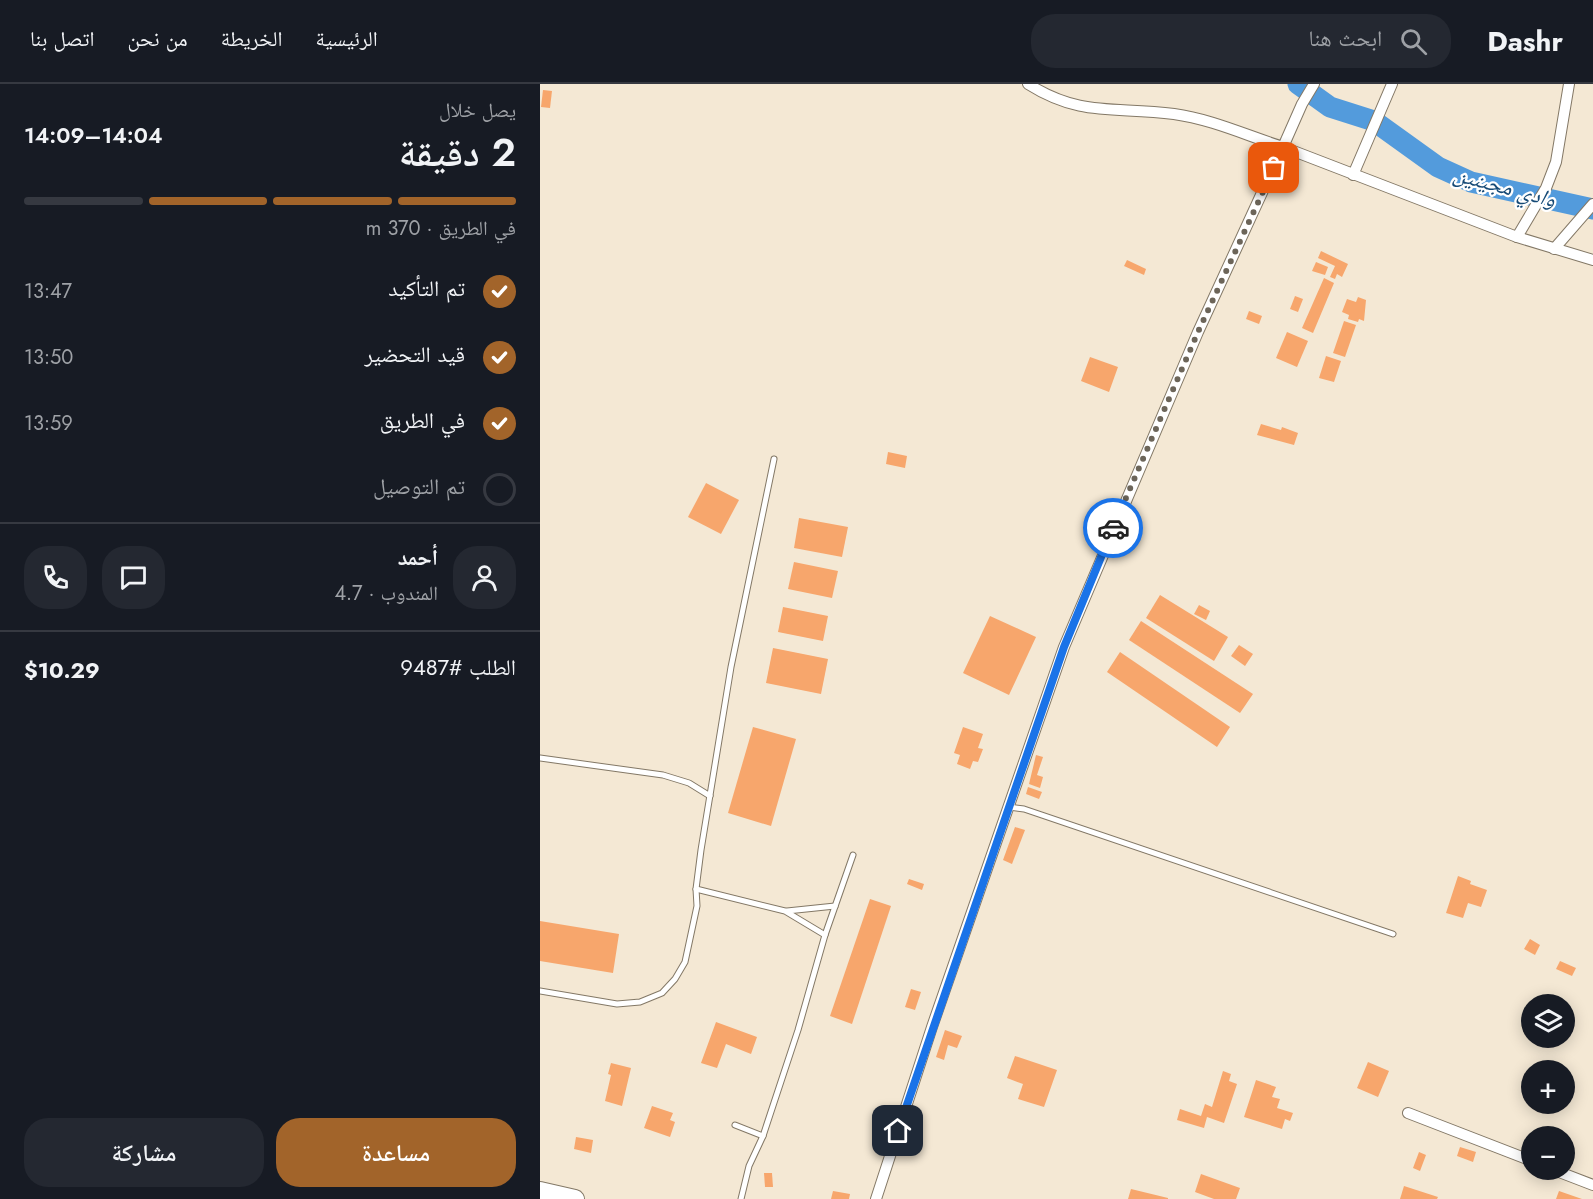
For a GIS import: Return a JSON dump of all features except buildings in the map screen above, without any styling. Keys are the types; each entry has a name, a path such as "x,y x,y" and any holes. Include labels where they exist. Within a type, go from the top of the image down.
{"highway":[{"path":"540,1191 575,1199"}],"street":[{"path":"1028,84 1051,98 1074,106 1194,118 1283,147 1517,237 1593,260"},
{"path":"876,1199 932,1027 1064,647 1198,332 1302,104 1314,84"},
{"path":"1353,175 1392,84"},
{"path":"1517,237 1546,188 1556,162 1569,84"},
{"path":"1554,249 1593,204"},
{"path":"1408,1113 1521,1157"},
{"path":"1575,1178 1593,1185"}],"lane":[{"path":"540,991 617,1004 640,1002 662,993 675,979 684,962 697,906 696,889 731,667 774,459"},
{"path":"540,758 663,775 689,783 710,796"},
{"path":"1007,807 1024,809 1393,933"},
{"path":"741,1199 749,1166 763,1136 813,984 825,935 853,855"},
{"path":"696,889 785,911 825,935"},
{"path":"785,911 835,906"},
{"path":"735,1125 763,1136"}],"waterway":[{"name":"وادي مجينين","path":"1298,84 1330,107 1374,121 1438,167 1471,182 1593,209"}],"way so far":[{"path":"1113,528 1198,332 1274,168"}],"route":[{"path":"898,1131 1064,647 1113,528"}]}
